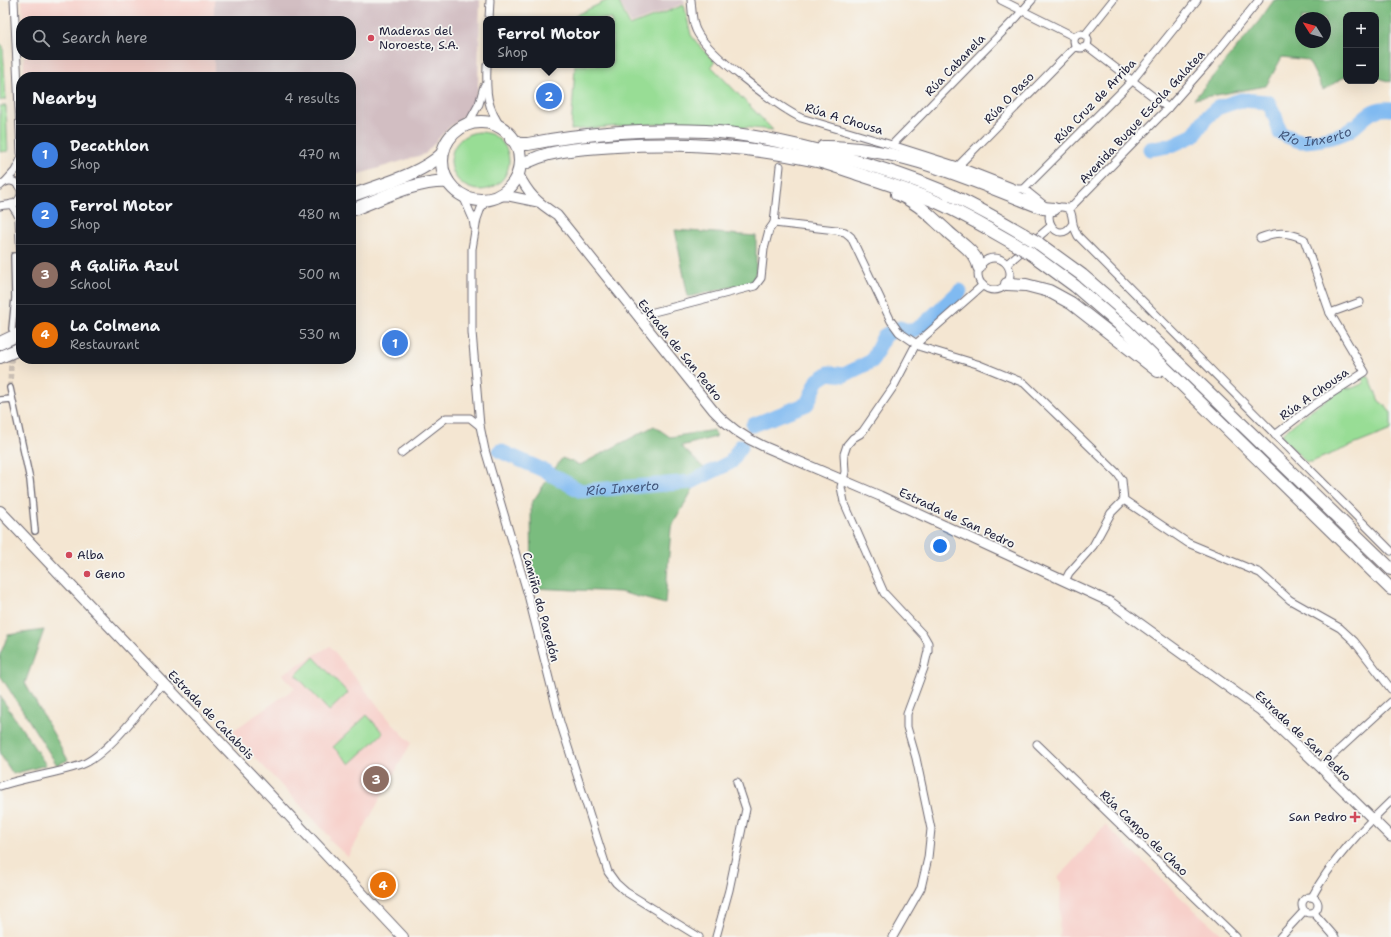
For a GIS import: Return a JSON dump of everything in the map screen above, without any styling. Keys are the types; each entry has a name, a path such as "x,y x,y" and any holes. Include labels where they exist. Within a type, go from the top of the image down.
{"highway":[{"path":"356,194 410,174 435,161 442,154 450,137 459,129 468,124 480,122 499,127 520,144 596,134 651,131 706,131 758,137 806,147 893,172 940,190 977,208 1038,243 1082,275 1134,320 1391,569"},
{"path":"507,134 519,154 519,170"},
{"path":"442,154 443,172 448,182 456,191 472,200 486,200 498,196 506,191 519,170 528,161 544,154 653,144 704,145 755,150 812,160 888,184 933,201 969,218 1015,244 1030,253 1075,286 1126,330 1391,589"},
{"path":"806,147 832,146 875,151 915,161 975,181 1043,208 1051,209"},
{"path":"840,168 867,183 901,196 920,206 974,255 980,267"},
{"path":"356,208 421,184 448,182"},
{"path":"1006,284 1026,285 1049,291 1071,303 1209,410"},
{"path":"0,343 16,331"},
{"path":"0,357 16,350"}],"main road":[{"name":"Estrada de Catabois","path":"0,511 403,937"}],"street":[{"path":"14,0 16,44"},
{"path":"489,16 490,0"},
{"name":"Rúa A Chousa","path":"691,0 695,29 709,48 746,80 788,111 801,118 958,166 1021,189 1051,209"},
{"path":"1000,0 1075,38"},
{"name":"Rúa Cabanela","path":"892,145 1032,0"},
{"path":"1085,36 1113,0"},
{"name":"Rúa Cruz de Arriba","path":"1021,189 1132,81 1197,0"},
{"name":"Avenida Buque Escola Galatea","path":"1069,210 1168,108 1208,63 1259,0"},
{"path":"1080,34 1085,36 1088,40 1087,46 1082,48 1076,46 1074,42 1075,38 1080,34"},
{"name":"Rúa O Paso","path":"958,166 1076,46"},
{"path":"1087,46 1168,108"},
{"path":"17,60 17,72"},
{"path":"487,68 487,90 490,109 494,118 507,134"},
{"path":"468,124 479,104 487,78"},
{"path":"640,319 646,314 755,286 761,278 764,248 769,230 774,223 780,166"},
{"path":"0,186 6,181 16,168"},
{"path":"519,170 523,184 538,202"},
{"path":"6,181 16,183"},
{"path":"463,196 473,219 475,230"},
{"path":"498,196 509,196 538,202"},
{"name":"Camiño do Paredón","path":"486,200 479,213 472,249 472,332 480,426 485,450 528,595 560,722 608,872 616,883 626,892 699,937"},
{"path":"4,203 16,202"},
{"name":"Estrada de San Pedro","path":"538,202 557,216 713,410 729,427 749,440 842,480 1110,602 1260,710 1391,837"},
{"path":"4,203 16,212"},
{"path":"1062,206 1069,210 1073,216 1073,223 1070,228 1066,231 1060,232 1054,230 1051,226 1049,216 1051,209 1062,206"},
{"path":"774,223 845,232 851,237 891,321 899,332 922,347 977,364 1024,383 1119,476 1124,486 1124,500 1111,513 1093,546 1069,573 1065,581"},
{"name":"Rúa A Chousa","path":"1073,223 1078,236 1391,551"},
{"path":"1008,264 1051,226"},
{"name":"Rúa A Chousa","path":"1260,238 1272,233 1291,233 1304,239 1330,313 1365,372 1315,404 1275,435"},
{"path":"14,256 16,331"},
{"path":"989,258 1003,260 1008,264 1010,269 1010,278 1001,288 995,290 988,289 979,280 978,274 980,267 982,263 989,258"},
{"path":"893,937 921,888 928,858 931,829 916,758 907,727 907,714 924,668 928,651 928,643 924,636 884,593 844,502 841,488 845,472 844,454 847,445 853,438 863,431 894,386 916,344 983,285"},
{"path":"1330,313 1360,302"},
{"path":"10,388 30,480 35,531"},
{"path":"0,400 12,398"},
{"path":"401,453 446,418 470,418 480,426"},
{"path":"1124,500 1188,543 1260,573 1290,600 1340,628 1354,641 1391,689"},
{"path":"0,786 81,765 95,757 111,743 163,683"},
{"path":"1320,767 1391,702"},
{"name":"Rúa Campo de Chao","path":"1037,744 1236,937"},
{"path":"716,937 729,890 746,809 737,782"},
{"path":"1312,897 1320,881 1361,831 1391,801"},
{"path":"1307,897 1312,897 1316,899 1319,904 1318,909 1314,913 1309,914 1304,911 1302,906 1303,901 1307,897"},
{"path":"1280,937 1304,911"},
{"path":"1314,913 1336,937"}],"shaded area":[{"path":"22,0 214,0 214,16 23,16"},
{"path":"214,0 480,0 478,88 472,109 446,130 425,154 356,175 356,72 214,72 214,60 356,60 356,16 214,16"},
{"path":"619,0 684,0 685,3 631,24"},
{"path":"24,60 214,60 214,72 24,72"},
{"path":"330,646 391,722 411,743 348,857 328,839 330,837 231,732 295,688 282,674"},
{"path":"1105,825 1191,907 1225,937 1059,937 1061,882 1058,878"}],"green space":[{"path":"608,0 618,0 630,26 684,5 691,35 715,62 711,66 773,130 700,124 662,124 571,130 575,68 615,68 615,16 576,15"},
{"path":"1274,0 1391,0 1391,82 1379,78 1379,12 1343,12 1343,78 1323,90 1308,60 1282,57 1266,86 1194,99 1259,21"},
{"path":"0,43 3,46 6,99 0,101"},
{"path":"0,106 6,106 8,151 0,152"},
{"path":"480,132 496,137 504,145 509,161 504,177 496,185 480,190 464,185 456,177 451,161 456,145 464,137"},
{"path":"675,230 756,236 756,271 753,282 688,297"},
{"path":"1362,377 1369,377 1379,401 1387,407 1391,413 1391,430 1311,462 1306,462 1283,438 1282,434 1311,410 1343,388 1353,388 1364,383"},
{"path":"654,426 670,437 714,430 716,437 681,446 710,474 697,482 671,528 665,604 620,592 532,588 531,504 562,458 580,465"},
{"path":"44,630 25,683 68,760 57,765 0,675 0,655 8,635"},
{"path":"314,657 348,693 329,711 296,675"},
{"path":"0,696 46,765 13,774 0,754"},
{"path":"367,715 383,733 350,764 333,747"}],"waterway":[{"name":"Río Inxerto","path":"1150,149 1172,145 1194,135 1205,119 1217,108 1241,100 1268,102 1275,116 1280,133 1301,141 1336,136 1354,127 1374,111 1379,109 1391,109"},
{"name":"Río Inxerto","path":"900,328 911,332 923,325 960,291"},
{"name":"Río Inxerto","path":"753,425 807,404 818,380 829,373 844,375 872,361 884,336 891,332"},
{"name":"Río Inxerto","path":"500,451 543,470 581,491 691,482 731,462 741,446"}],"tunnel":[{"path":"10,388 12,338"}],"place":[{"name":"Maderas del Noroeste, S.A.","path":"371,38"},
{"name":"Ferrol Motor","path":"549,96"},
{"name":"Decathlon","path":"395,343"},
{"name":"Alba","path":"69,555"},
{"name":"Geno","path":"87,574"},
{"name":"A Galiña Azul","path":"376,779"},
{"name":"San Pedro","path":"1355,817"},
{"name":"La Colmena","path":"383,885"}]}
